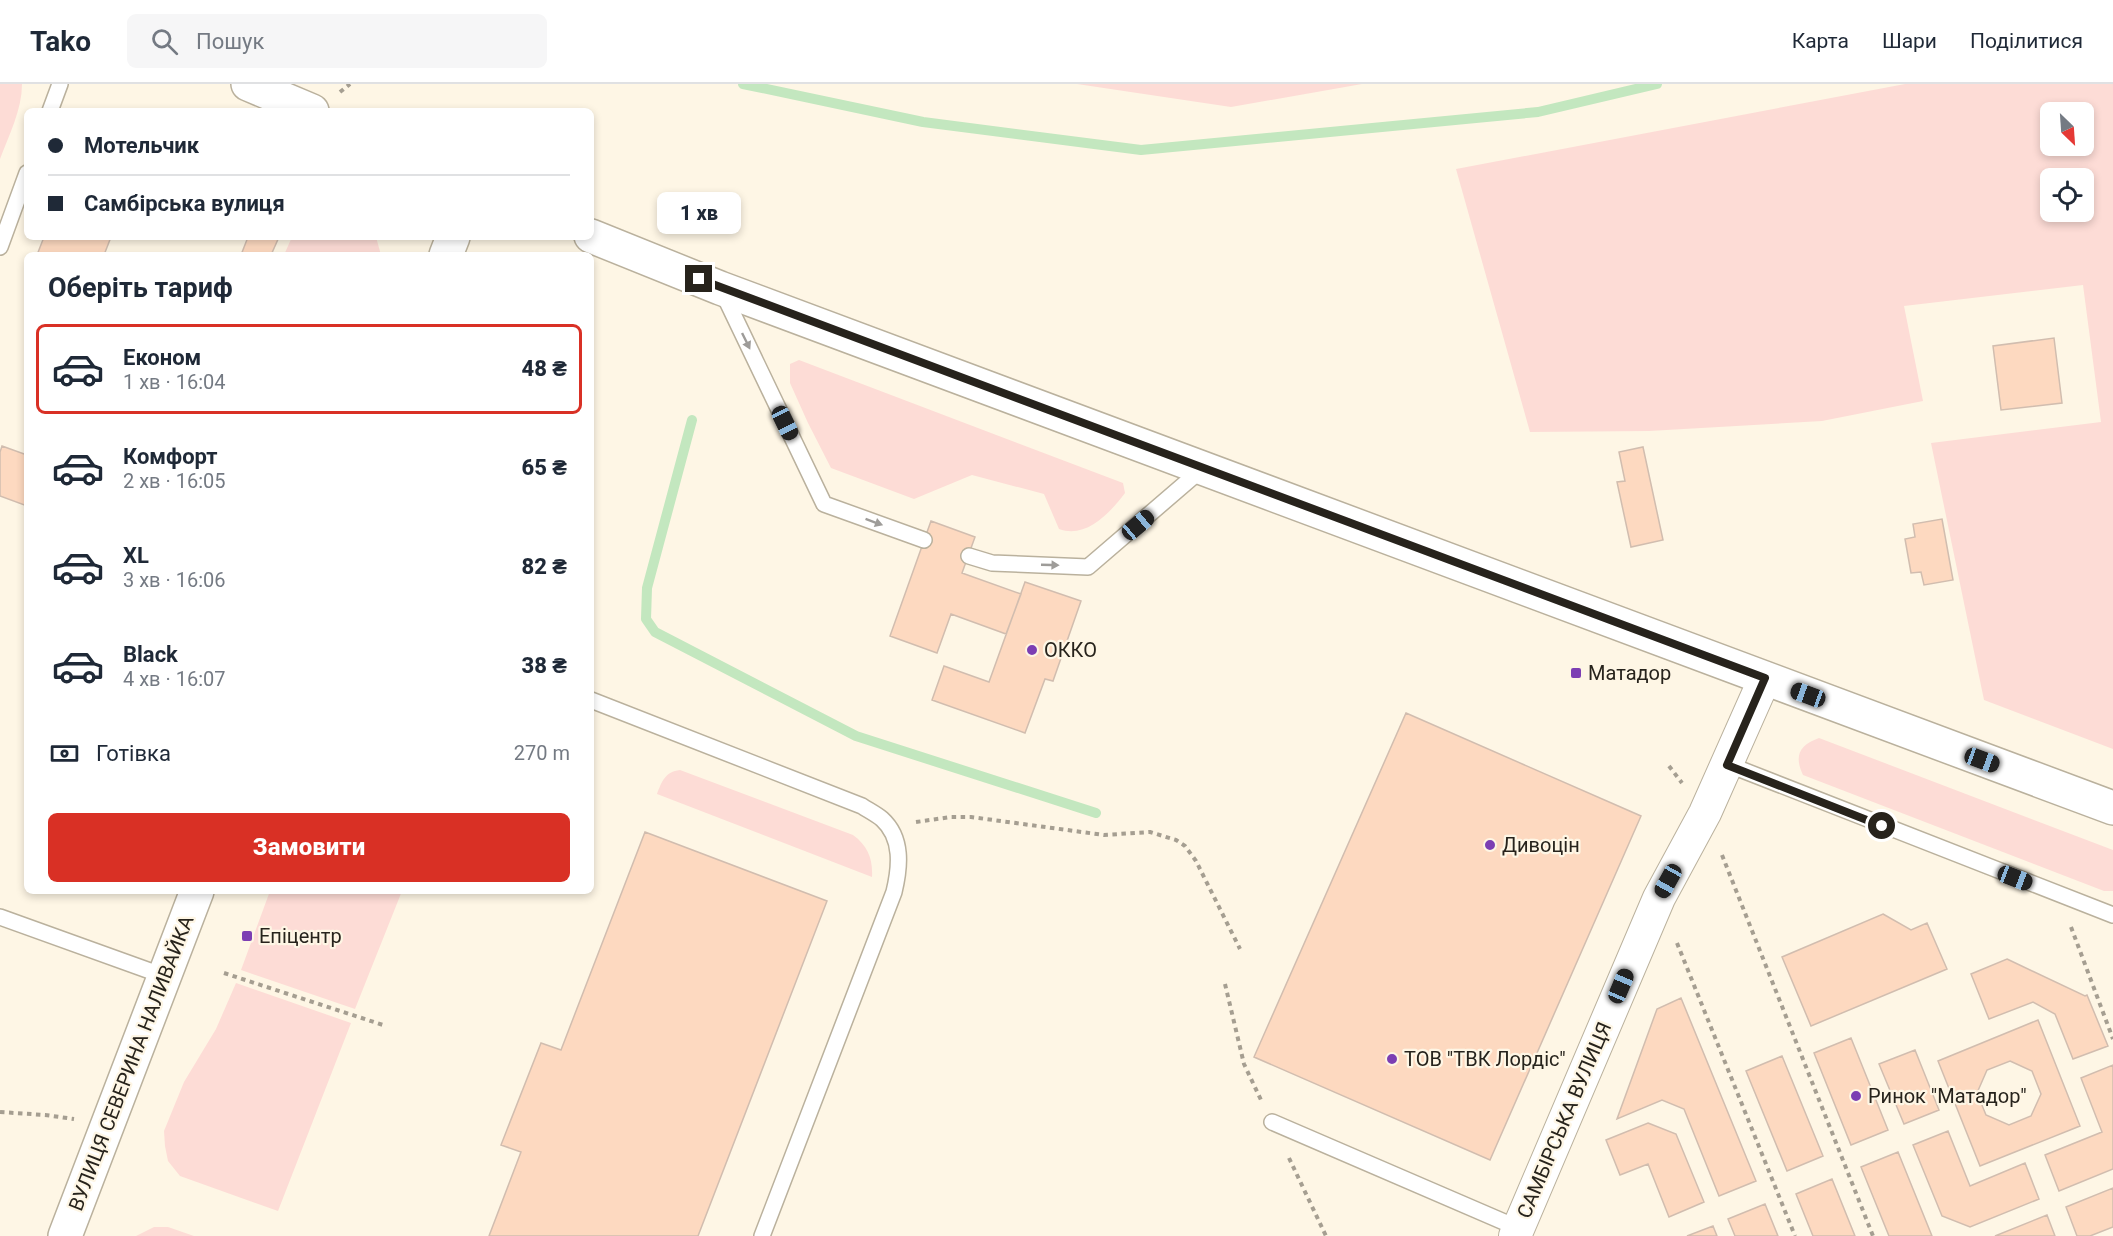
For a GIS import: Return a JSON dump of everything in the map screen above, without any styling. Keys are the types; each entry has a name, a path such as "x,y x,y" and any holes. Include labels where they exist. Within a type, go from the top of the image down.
{"main road":[{"path":"248,84 305,108"},
{"path":"594,237 720,288 2113,808"},
{"name":"ВУЛИЦЯ СЕВЕРИНА НАЛИВАЙКА","path":"65,1236 196,894"}],"street":[{"name":"САМБІРСЬКА ВУЛИЦЯ","path":"1516,1232 1659,898 1705,813 1765,678"}],"lane":[{"path":"51,108 60,84"},
{"path":"0,247 24,181"},
{"path":"720,288 824,504 924,540"},
{"path":"969,556 992,563 1088,567 1202,469"},
{"path":"594,701 862,806 883,819 894,835 899,869 894,892 762,1236"},
{"path":"1727,765 2113,915"},
{"path":"0,917 164,976"},
{"path":"1272,1122 1516,1232"}],"path":[{"path":"1669,766 1705,813 1874,1236"},
{"path":"883,819 907,822 971,817 1104,835 1150,832 1176,840 1185,846 1196,861 1240,949"},
{"path":"2059,895 2113,1039"},
{"path":"1659,898 1795,1236"},
{"path":"224,973 383,1025"},
{"path":"0,1112 45,1114 78,1120 105,1129"}],"shaded area":[{"path":"0,84 22,84 17,113 0,159"},
{"path":"1077,84 1362,84 1231,107"},
{"path":"1905,84 2113,84 2113,749 1984,700 1931,443 2101,422 2083,285 1904,306 1923,401 1822,421 1649,431 1530,432 1456,169"},
{"path":"291,240 377,240 380,252 285,252"},
{"path":"799,360 1123,483 1125,493 1105,516 1088,527 1069,531 1059,529 1044,494 972,475 914,499 831,468 790,383 790,364"},
{"path":"1819,738 2113,850 2113,891 2104,891 1803,775 1799,762 1800,752 1807,744"},
{"path":"680,770 853,835 868,853 872,864 872,877 657,794 667,775"},
{"path":"269,894 401,894 355,1009 241,970"},
{"path":"236,983 351,1023 278,1211 180,1176 168,1161 165,1146 164,1131 184,1082 216,1029"},
{"path":"154,1227 168,1227 194,1236 136,1236"}],"building":[{"path":"43,240 110,240 105,252 38,252"},
{"path":"247,240 278,240 272,252 242,252"},
{"path":"2054,338 2062,403 2001,410 1993,346"},
{"path":"2,446 24,454 24,505 0,496"},
{"path":"1643,447 1663,540 1631,547 1617,482 1625,481 1619,452"},
{"path":"1942,519 1953,580 1924,585 1921,572 1911,573 1905,539 1915,537 1913,524"},
{"path":"931,521 975,537 962,573 1021,594 1006,634 951,614 937,653 890,636"},
{"name":"ОККО","path":"1025,582 1081,601 1053,681 1045,679 1025,733 932,700 944,666 989,682"},
{"path":"1406,713 1641,816 1490,1160 1254,1057"},
{"path":"645,832 827,901 698,1236 489,1236 521,1152 501,1145 541,1043 561,1050"},
{"path":"1883,914 1911,930 1927,923 1947,969 1811,1026 1782,957"},
{"path":"2007,959 2087,995 2108,1046 2073,1059 2055,1014 2033,1002 1989,1019 1971,974"},
{"path":"1681,998 1756,1181 1719,1196 1684,1109 1662,1100 1617,1119 1657,1009"},
{"path":"2038,1020 2080,1126 1980,1166 1938,1061","holes":["2010,1061 2032,1071 2041,1094 2031,1116 2009,1125 1986,1115 1977,1093 1987,1070"]},
{"path":"1851,1038 1888,1130 1851,1145 1814,1053"},
{"path":"1915,1050 1939,1110 1904,1124 1879,1064"},
{"path":"1782,1056 1823,1156 1787,1171 1746,1071"},
{"path":"2113,1065 2113,1169 2059,1191 2045,1155 2102,1132 2081,1078"},
{"path":"1648,1123 1676,1134 1704,1202 1669,1217 1648,1164 1620,1175 1606,1140"},
{"path":"1948,1131 1970,1186 2025,1163 2039,1199 1970,1227 1942,1216 1913,1145"},
{"path":"1898,1152 1932,1236 1889,1236 1861,1167"},
{"path":"1832,1179 1855,1236 1813,1236 1796,1194"},
{"path":"2113,1188 2113,1227 2090,1236 2077,1236 2066,1207"},
{"path":"1765,1204 1778,1236 1735,1236 1728,1219"},
{"path":"2047,1215 2055,1236 1995,1236"},
{"path":"1713,1226 1717,1236 1687,1236"}],"waterway":[{"path":"743,84 923,122 1141,150 1538,112 1657,84"},
{"path":"692,420 647,588 646,619 655,632 856,736 1096,813"}],"place":[{"name":"ОККО","path":"1032,650"},
{"name":"Матадор","path":"1576,673"},
{"name":"Дивоцін","path":"1490,845"},
{"name":"Епіцентр","path":"247,936"},
{"name":"ТОВ \"ТВК Лордіс\"","path":"1392,1059"},
{"name":"Ринок \"Матадор\"","path":"1856,1096"}],"route":[{"path":"699,279 1765,678 1727,765 1882,826"}]}
